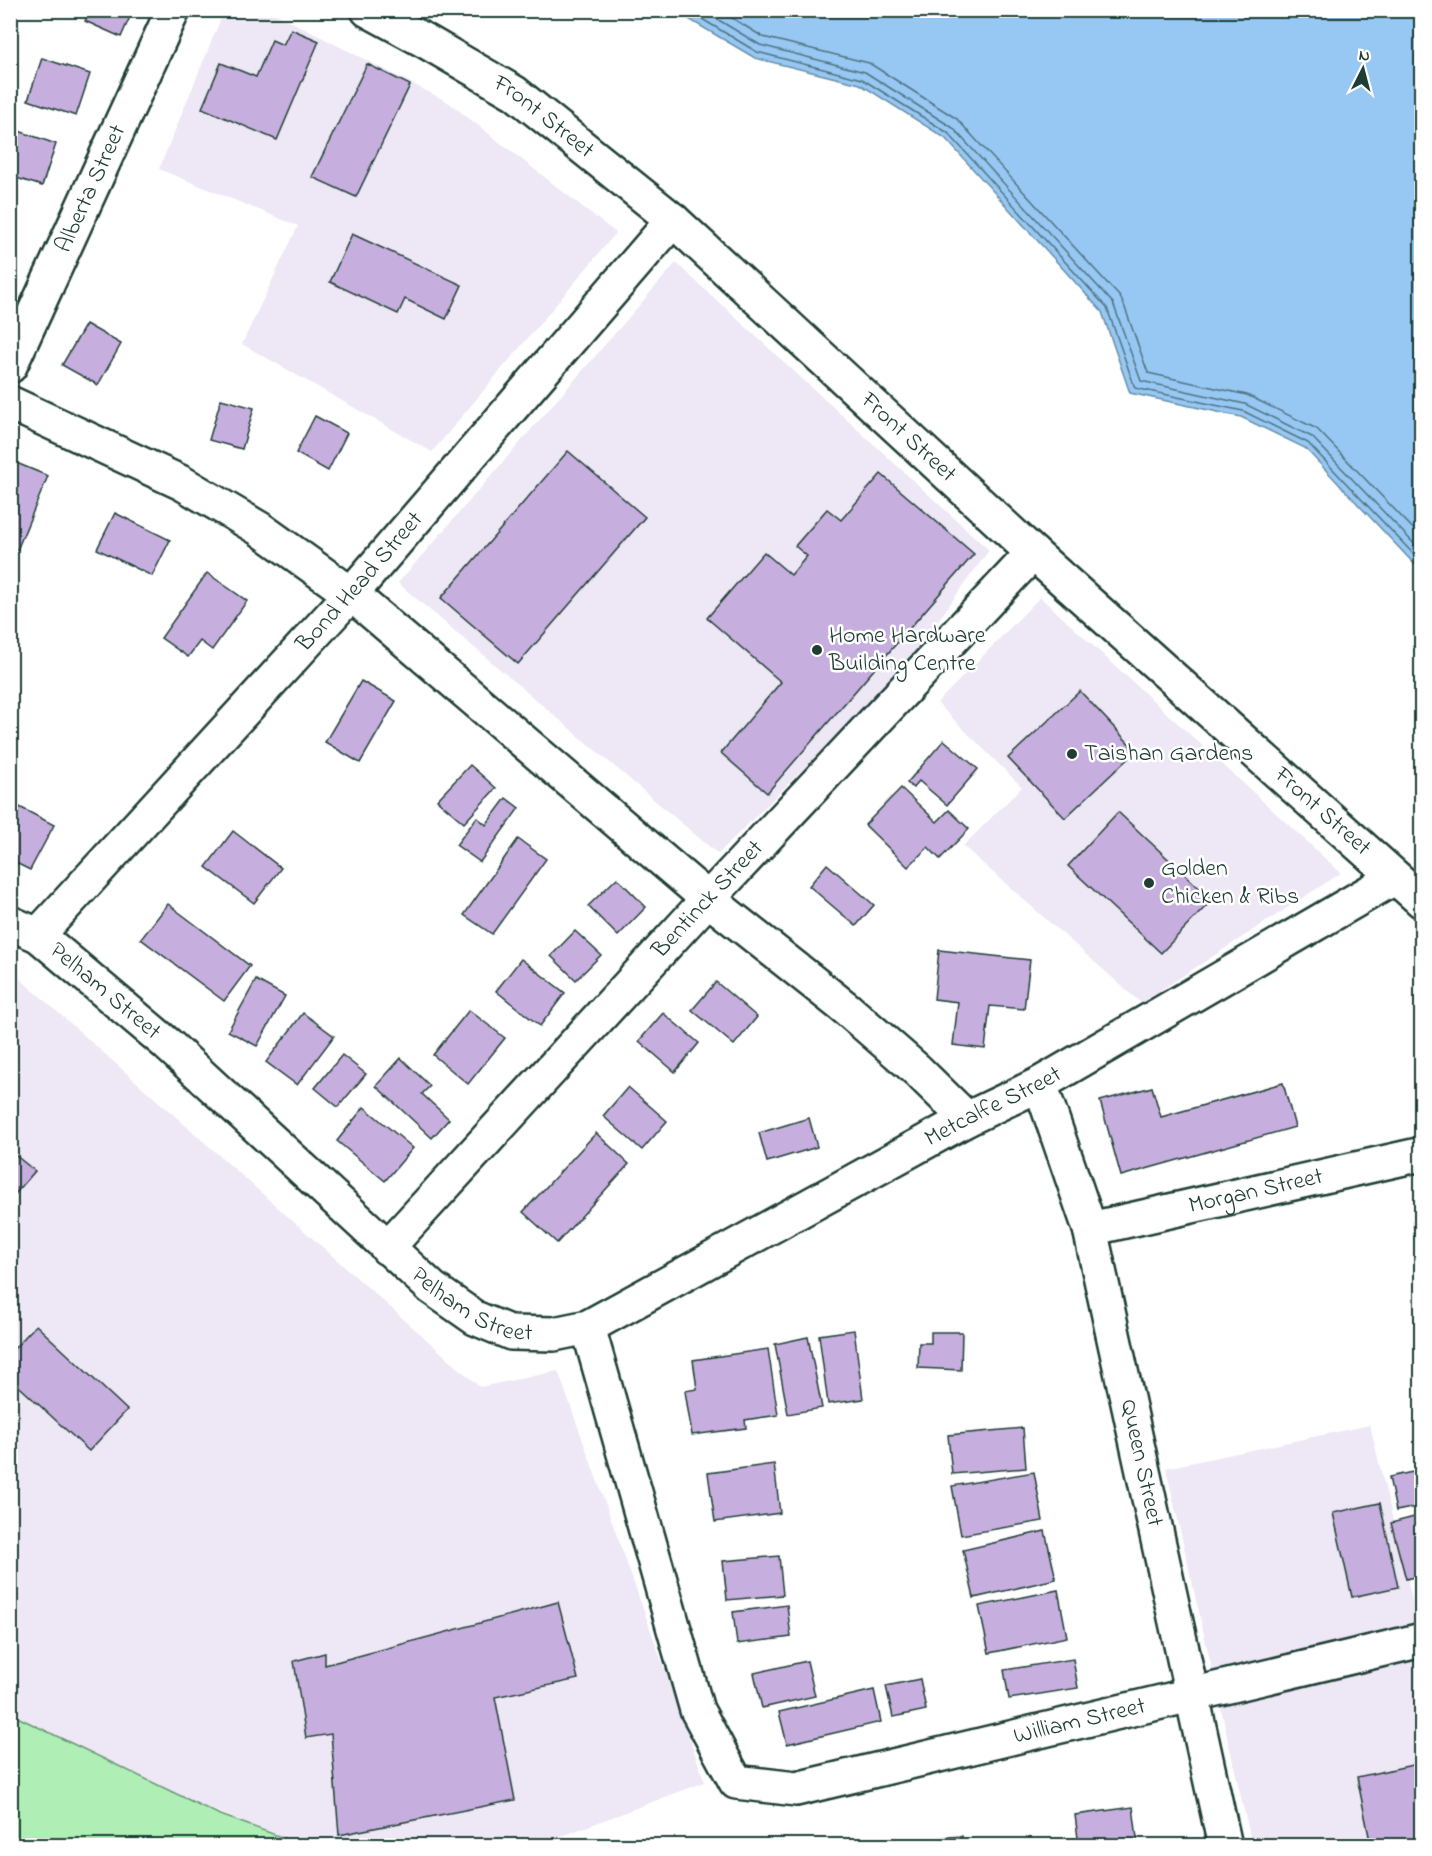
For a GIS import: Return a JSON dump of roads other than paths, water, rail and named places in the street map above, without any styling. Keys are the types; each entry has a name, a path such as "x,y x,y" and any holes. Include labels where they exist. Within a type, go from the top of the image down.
{"street":[{"name":"Alberta Street","path":"10,366 173,10"},
{"name":"Front Street","path":"368,10 515,93 673,219 1033,554 1422,901"},
{"name":"Bond Head Street","path":"24,929 351,594 673,219"},
{"path":"10,403 182,483 260,529 351,594 708,899 848,1010 917,1070 967,1119"},
{"name":"Bentinck Street","path":"387,1248 708,899 1033,554"},
{"name":"Metcalfe Street","path":"588,1327 967,1119 1040,1084 1394,878"},
{"name":"Pelham Street","path":"24,929 166,1043 387,1248 449,1300 476,1318 511,1333 554,1334 588,1327"},
{"name":"Queen Street","path":"1040,1084 1090,1229 1225,1845"},
{"name":"Morgan Street","path":"1090,1229 1422,1154"},
{"name":"William Street","path":"588,1327 697,1710 736,1782 796,1789 1422,1640"}],"water":[{"path":"675,11 1421,11 1421,571 1305,448 1241,417 1130,393 1102,312 945,138 860,84 755,58"}],"place":[{"name":"Home Hardware Building Centre","path":"817,650"},
{"name":"Taishan Gardens","path":"1072,754"},
{"name":"Golden Chicken & Ribs","path":"1149,883"}]}
